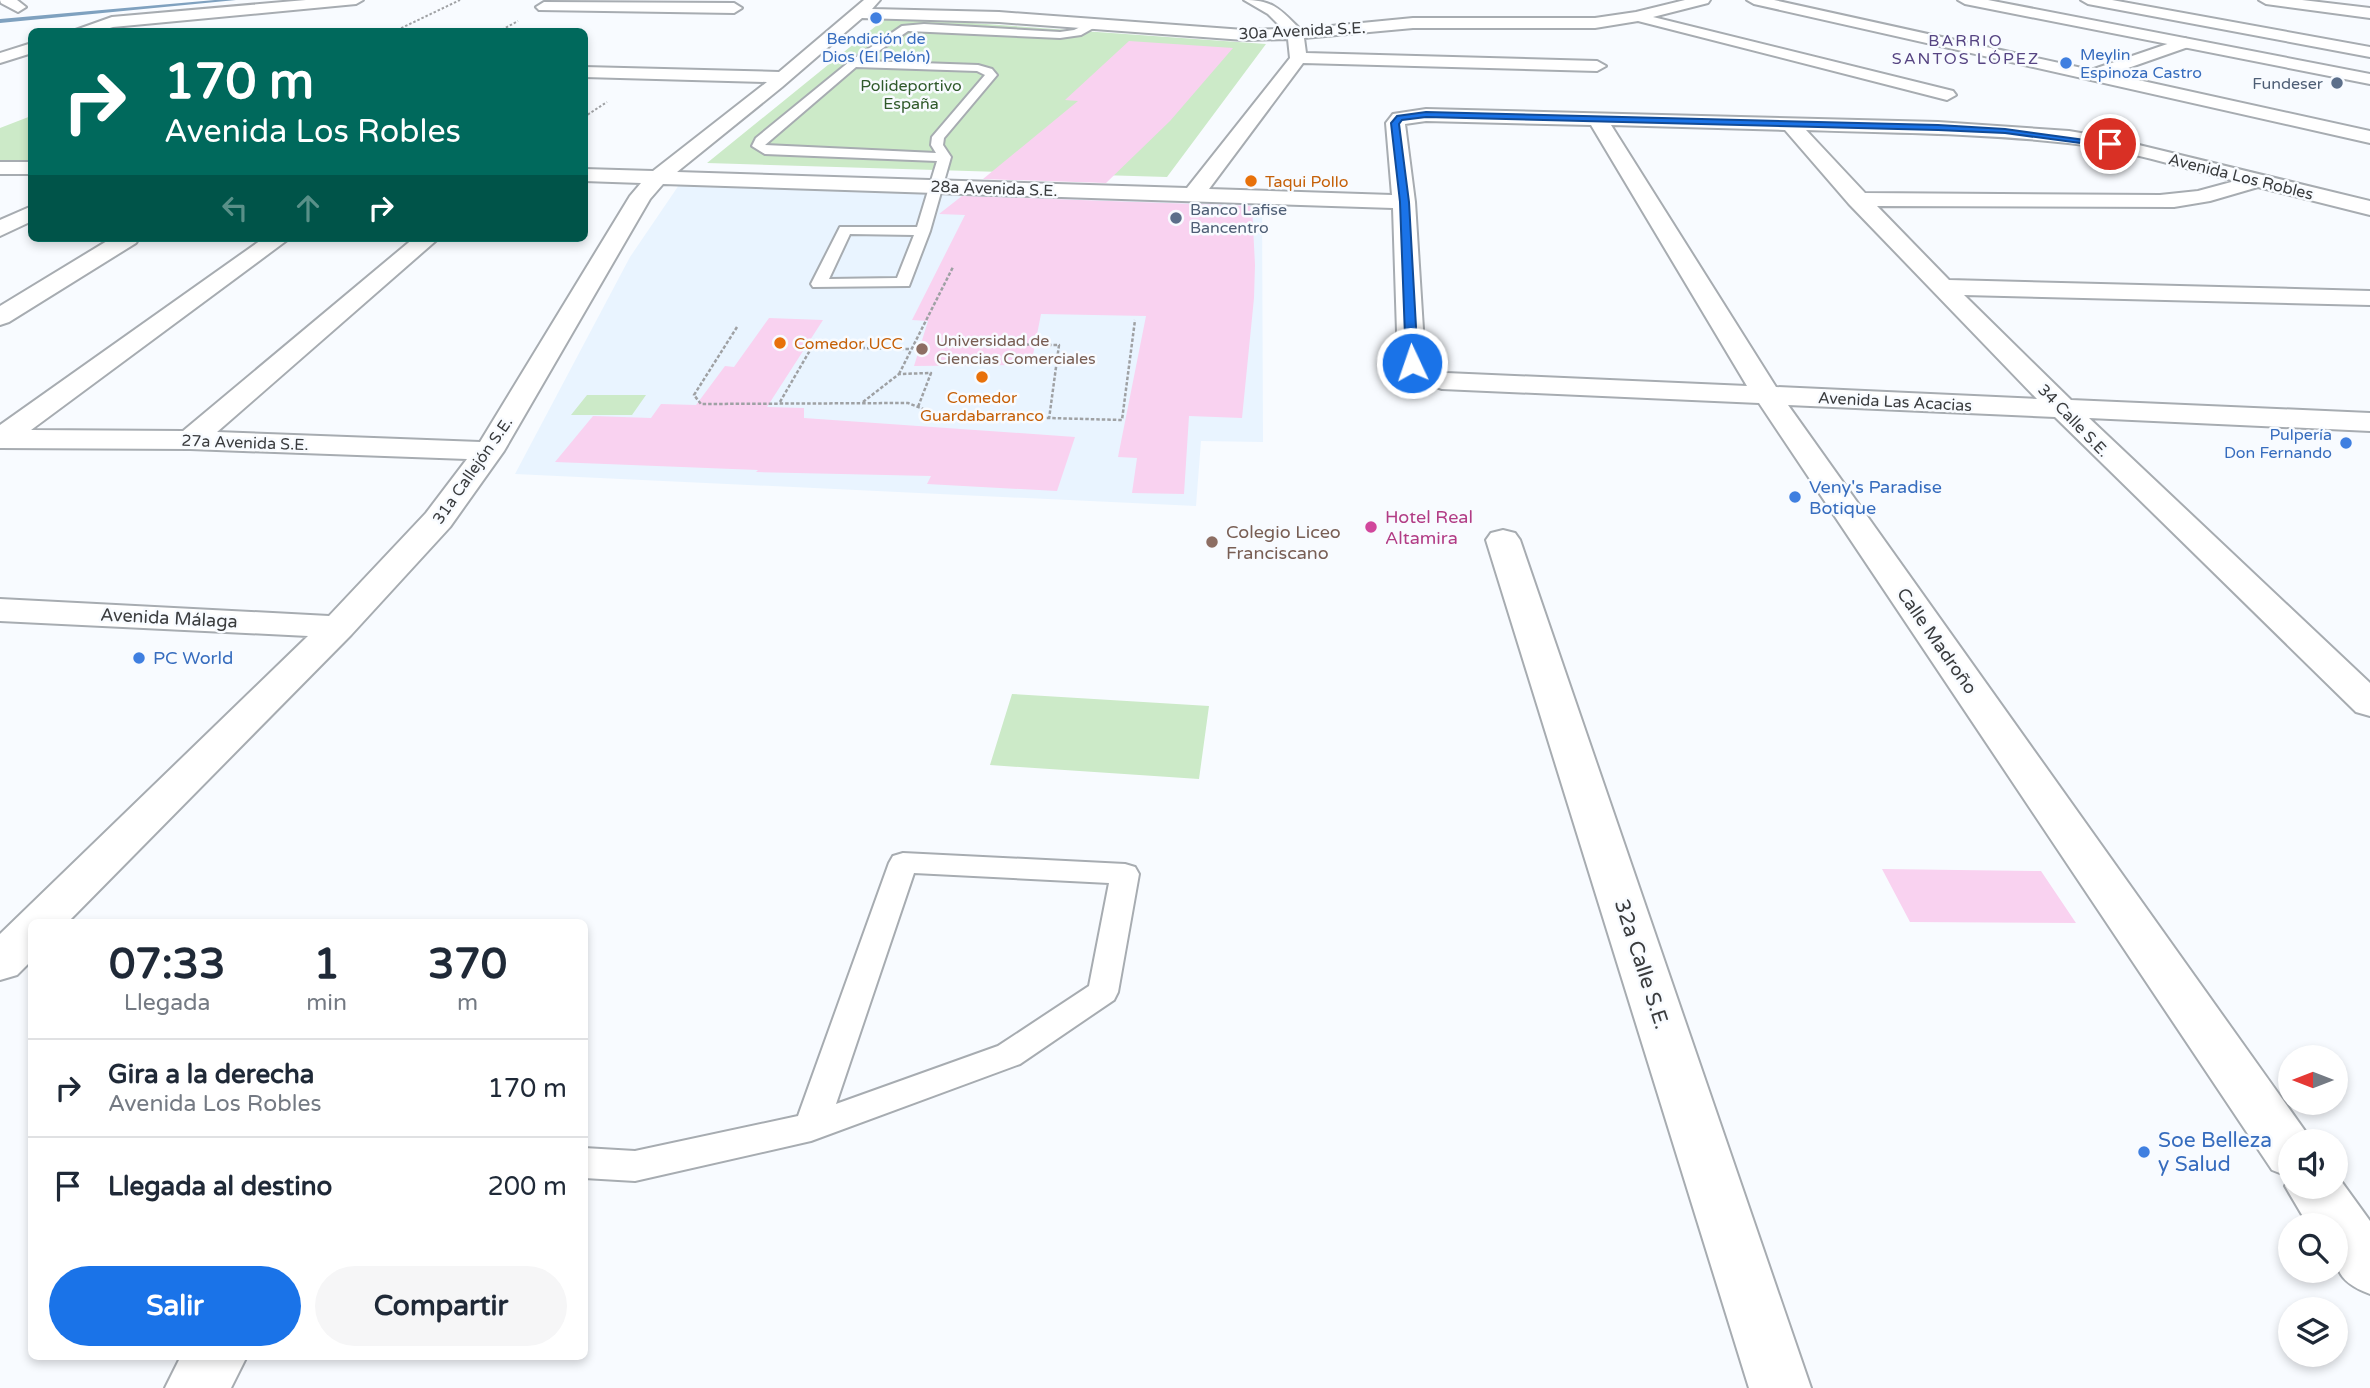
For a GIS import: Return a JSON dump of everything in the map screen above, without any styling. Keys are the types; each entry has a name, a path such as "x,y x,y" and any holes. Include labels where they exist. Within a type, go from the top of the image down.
{"street":[{"path":"92,28 112,22 356,0"},
{"path":"558,0 544,7 734,8"},
{"path":"1194,194 1298,58 1296,34 1273,11 1251,0"},
{"path":"1661,0 1686,6"},
{"name":"30a Avenida S.E.","path":"863,4 1207,33 1296,34 1356,27 1451,22 1595,23 1636,17 1703,0"},
{"path":"1754,0 2370,137"},
{"path":"1965,0 2370,79"},
{"path":"2013,0 2370,69"},
{"path":"2088,0 2370,52"},
{"path":"2266,0 2370,13"},
{"name":"31a Callejón S.E.","path":"43,919 338,627 438,520 489,451 641,196 658,177 783,77 863,4"},
{"path":"1407,7 1445,17 1451,22"},
{"path":"1530,8 1595,23"},
{"path":"1636,17 1947,95"},
{"path":"2092,75 2185,43"},
{"path":"3,56 28,48"},
{"path":"3,56 28,56"},
{"path":"1298,58 1597,66"},
{"path":"588,72 783,77"},
{"name":"Avenida Los Robles","path":"1404,202 1395,123 1400,118 1426,115 1949,128 2068,137 2110,144 2370,208"},
{"name":"Calle Madroño","path":"1598,120 1766,395 2278,1135"},
{"name":"34 Calle S.E.","path":"1790,124 1857,199 2108,455 2370,704"},
{"path":"0,168 28,168"},
{"name":"28a Avenida S.E.","path":"588,175 1404,202"},
{"path":"1857,199 2183,200 2216,195 2257,180"},
{"name":"Avenida Las Acacias","path":"1404,202 1412,363 1422,373 1443,382 2369,423"},
{"path":"0,229 28,214"},
{"path":"0,317 122,242"},
{"path":"0,439 273,242"},
{"path":"191,440 423,242"},
{"path":"1943,287 2370,298"},
{"name":"27a Avenida S.E.","path":"0,439 191,440 489,451"},
{"name":"32a Calle S.E.","path":"1503,540 1780,1388"},
{"name":"Avenida Málaga","path":"0,610 338,627"},
{"path":"0,962 28,935"},
{"path":"2323,1199 2370,1268"},
{"path":"196,1388 214,1360"}],"lane":[{"path":"945,157 765,150 758,146 760,141 853,64 906,28 1059,35 1077,33 1093,24"},
{"path":"853,64 988,71 991,75 938,137 937,145 945,157"},
{"path":"923,230 845,230 819,284 903,283 923,230 945,157"},
{"path":"588,1163 635,1166 811,1127 1009,1055 1103,992 1125,874 904,863 811,1127"}],"path":[{"path":"401,28 460,0"},
{"path":"863,402 899,374 909,349 935,307 953,267"},
{"path":"737,327 694,395 701,404 908,403 938,415 1122,420 1135,320"},
{"path":"779,403 798,375 816,340"},
{"path":"982,344 1059,345 1049,419"},
{"path":"812,347 909,349"},
{"path":"899,374 931,373 918,407"}],"shaded area":[{"name":"Universidad de Ciencias Comerciales","path":"681,182 1262,198 1263,442 1201,441 1196,506 515,474 630,257"}],"green space":[{"name":"Polideportivo España","path":"887,17 1266,44 1167,177 707,163"},
{"path":"28,117 28,162 0,162 0,128"},
{"path":"587,395 646,395 632,415 571,415"},
{"path":"1012,694 1209,706 1199,779 990,765"}],"building":[{"path":"1129,41 1233,48 1170,121 1106,183 983,179 1078,101 1065,100"},
{"path":"962,196 1252,206 1254,298 1242,418 1189,416 1184,494 1132,493 1137,458 1118,457 1146,316 1041,314 1031,365 914,366 928,321 912,320 965,215 939,214"},
{"path":"769,318 823,320 767,407 804,408 804,418 1075,437 1057,491 927,484 931,476 756,472 758,470 555,462 593,416 651,418 661,404 696,405 725,366 734,367"},
{"path":"1882,869 2041,871 2076,923 1910,922"}],"waterway":[{"path":"0,21 233,0"}],"place":[{"name":"Bendición de Dios (El Pelón)","path":"876,18"},
{"name":"Meylin Espinoza Castro","path":"2066,63"},
{"name":"Fundeser","path":"2337,83"},
{"name":"Taqui Pollo","path":"1251,181"},
{"name":"Banco Lafise Bancentro","path":"1176,218"},
{"name":"Comedor UCC","path":"780,343"},
{"name":"Universidad de Ciencias Comerciales","path":"922,349"},
{"name":"Comedor Guardabarranco","path":"982,377"},
{"name":"Pulpería Don Fernando","path":"2346,443"},
{"name":"Veny's Paradise Botique","path":"1795,497"},
{"name":"Hotel Real Altamira","path":"1371,527"},
{"name":"Colegio Liceo Franciscano","path":"1212,542"},
{"name":"PC World","path":"139,658"},
{"name":"Soe Belleza y Salud","path":"2144,1152"}],"district":[{"name":"BARRIO SANTOS LÓPEZ","path":"1966,49"}],"route":[{"path":"1412,363 1404,202 1395,123 1400,118 1426,115 1938,128 2005,131 2110,144"}]}
